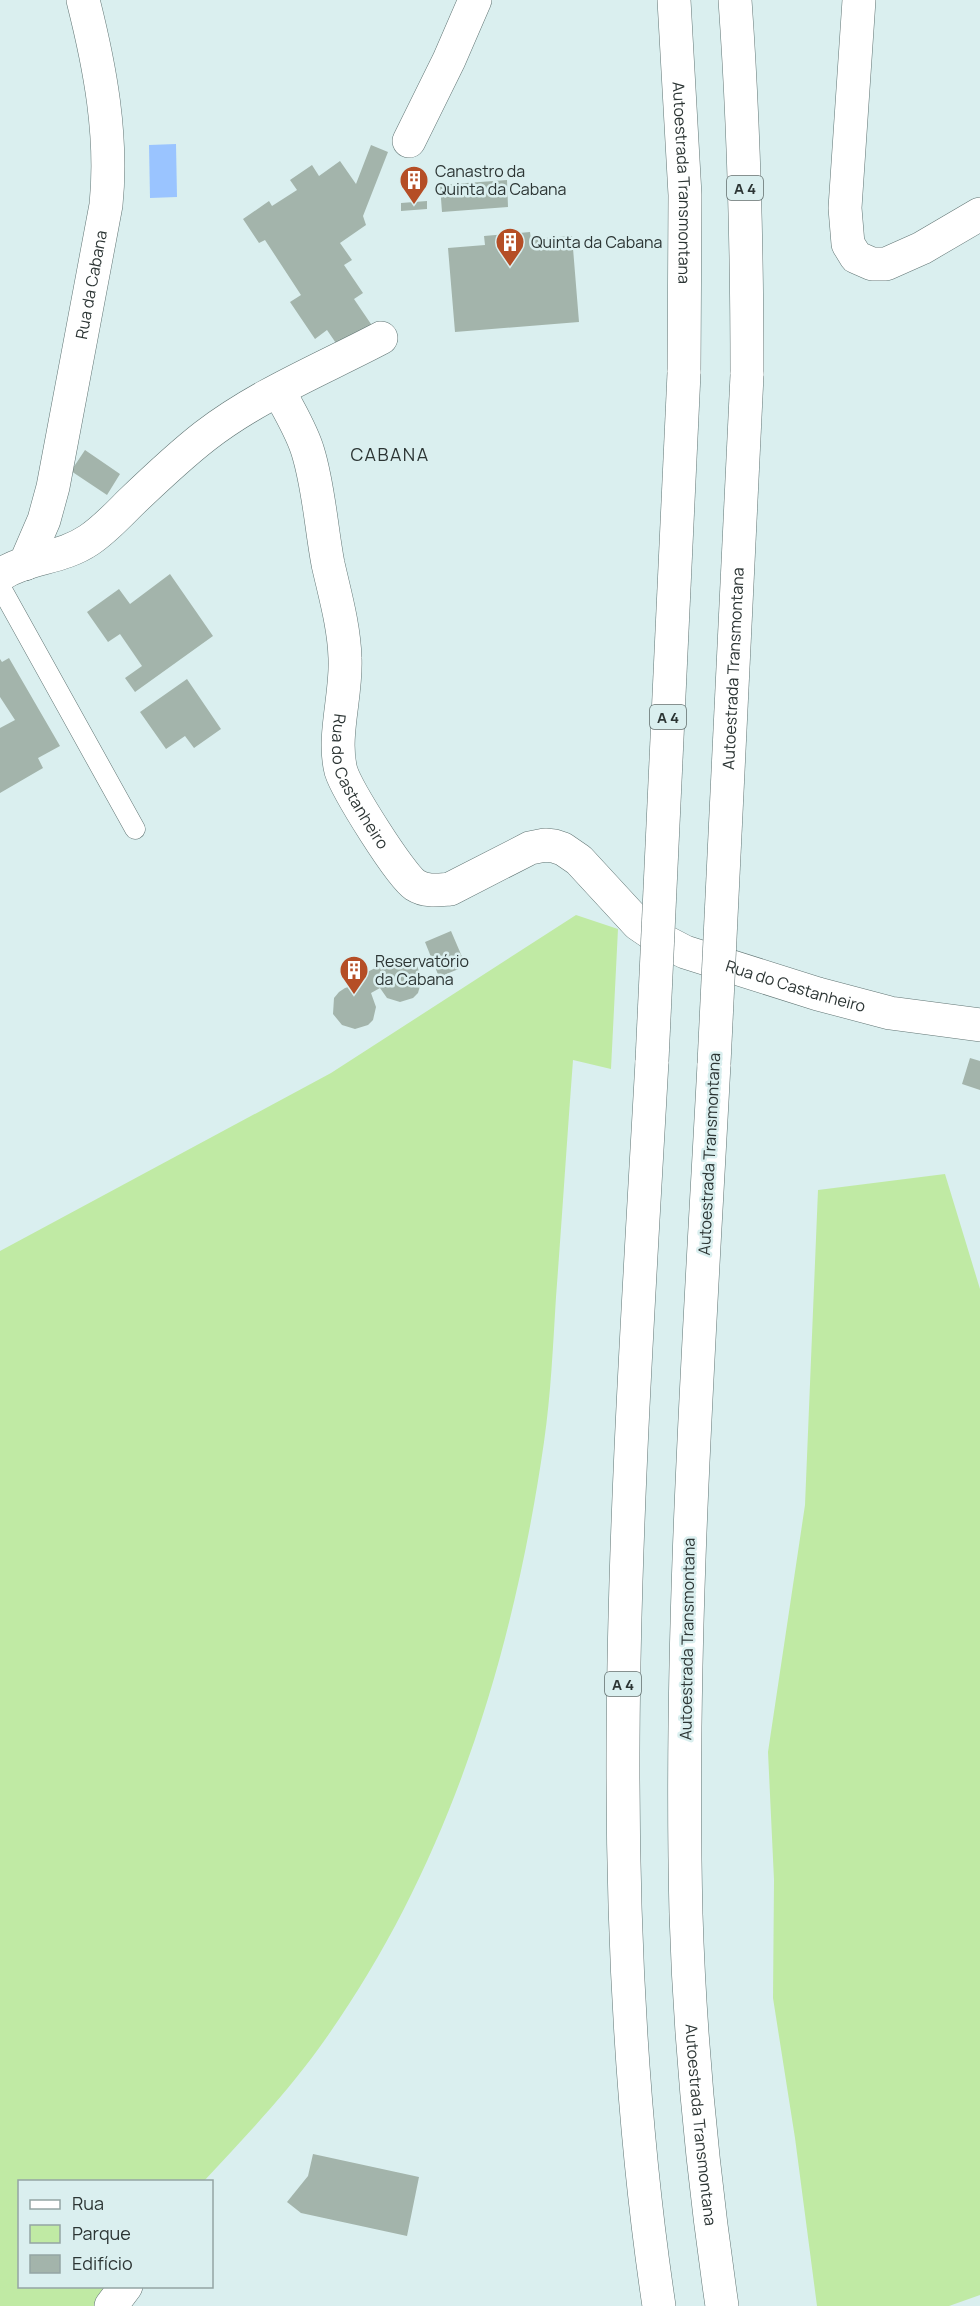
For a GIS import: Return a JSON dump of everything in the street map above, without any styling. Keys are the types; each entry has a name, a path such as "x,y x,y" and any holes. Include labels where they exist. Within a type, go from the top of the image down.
{"main road":[{"name":"Rua da Cabana","path":"12,570 44,520 55,478 106,205 109,166 105,111 96,56 83,0"},
{"path":"409,141 476,0"},
{"name":"Autoestrada Transmontana","path":"659,2306 636,2117 627,1972 622,1827 626,1538 652,1061 684,373 685,195 674,0"},
{"name":"Autoestrada Transmontana","path":"722,2306 707,2205 695,2059 686,1916 684,1771 686,1627 692,1482 747,375 747,254 742,109 735,0"},
{"path":"859,0 845,208 848,244 856,257 872,264 886,264 922,248 980,214"},
{"path":"12,570 66,553 92,538 206,436 252,405 381,338"},
{"name":"Rua do Castanheiro","path":"279,391 302,436 312,464 322,530 342,627 345,676 338,750 341,770 356,800 410,881 422,889 450,889 530,848 554,846 579,860 638,924 685,952 743,972 882,1011 980,1025"},
{"path":"111,2306 124,2288"}],"lane":[{"path":"0,586 135,828"}],"green space":[{"path":"576,915 618,929 611,1069 573,1060 550,1388 531,1522 514,1602 493,1681 468,1759 439,1835 404,1908 364,1980 319,2048 278,2099 205,2180 18,2180 18,2288 108,2288 94,2306 0,2306 0,1251 331,1073"},
{"path":"945,1174 980,1289 980,2295 949,2306 817,2306 795,2138 773,1998 774,1880 768,1752 805,1505 818,1190"}],"water":[{"path":"176,144 177,197 150,198 149,145"}],"building":[{"path":"371,145 388,152 363,216 366,225 340,243 352,260 344,265 363,293 354,299 373,327 340,349 327,330 315,339 290,302 301,295 265,240 259,243 243,219 269,201 272,206 297,190 290,180 312,165 319,176 340,161 356,184"},
{"path":"507,180 508,207 442,212 440,185"},
{"name":"Canastro da Quinta da Cabana","path":"427,201 427,209 401,211 401,203"},
{"path":"530,232 531,239 572,236 579,322 455,332 448,248 485,245 484,236"},
{"path":"85,450 120,474 107,495 71,471"},
{"path":"170,574 213,636 135,692 125,678 142,666 120,634 108,642 87,612 119,589 130,604"},
{"path":"9,658 60,746 38,758 43,768 0,793 0,728 15,720 0,697 0,659 2,662"},
{"path":"187,679 221,729 194,748 185,736 166,749 140,712"},
{"path":"451,931 466,966 439,977 425,942"},
{"name":"Reservatório da Cabana","path":"398,959 412,962 417,966 422,979 418,993 413,998 400,1002 387,998 380,988 371,993 376,1007 373,1020 368,1025 355,1029 342,1025 333,1014 334,998 339,992 355,985 352,980 379,966 381,970 390,961"},
{"path":"970,1058 980,1061 980,1090 962,1084"},
{"path":"313,2154 419,2177 407,2236 301,2213 287,2202 308,2176"}],"place":[{"name":"Canastro da Quinta da Cabana","path":"414,206"},
{"name":"Quinta da Cabana","path":"510,268"},
{"name":"Reservatório da Cabana","path":"354,996"}],"district":[{"name":"CABANA","path":"390,454"}]}
